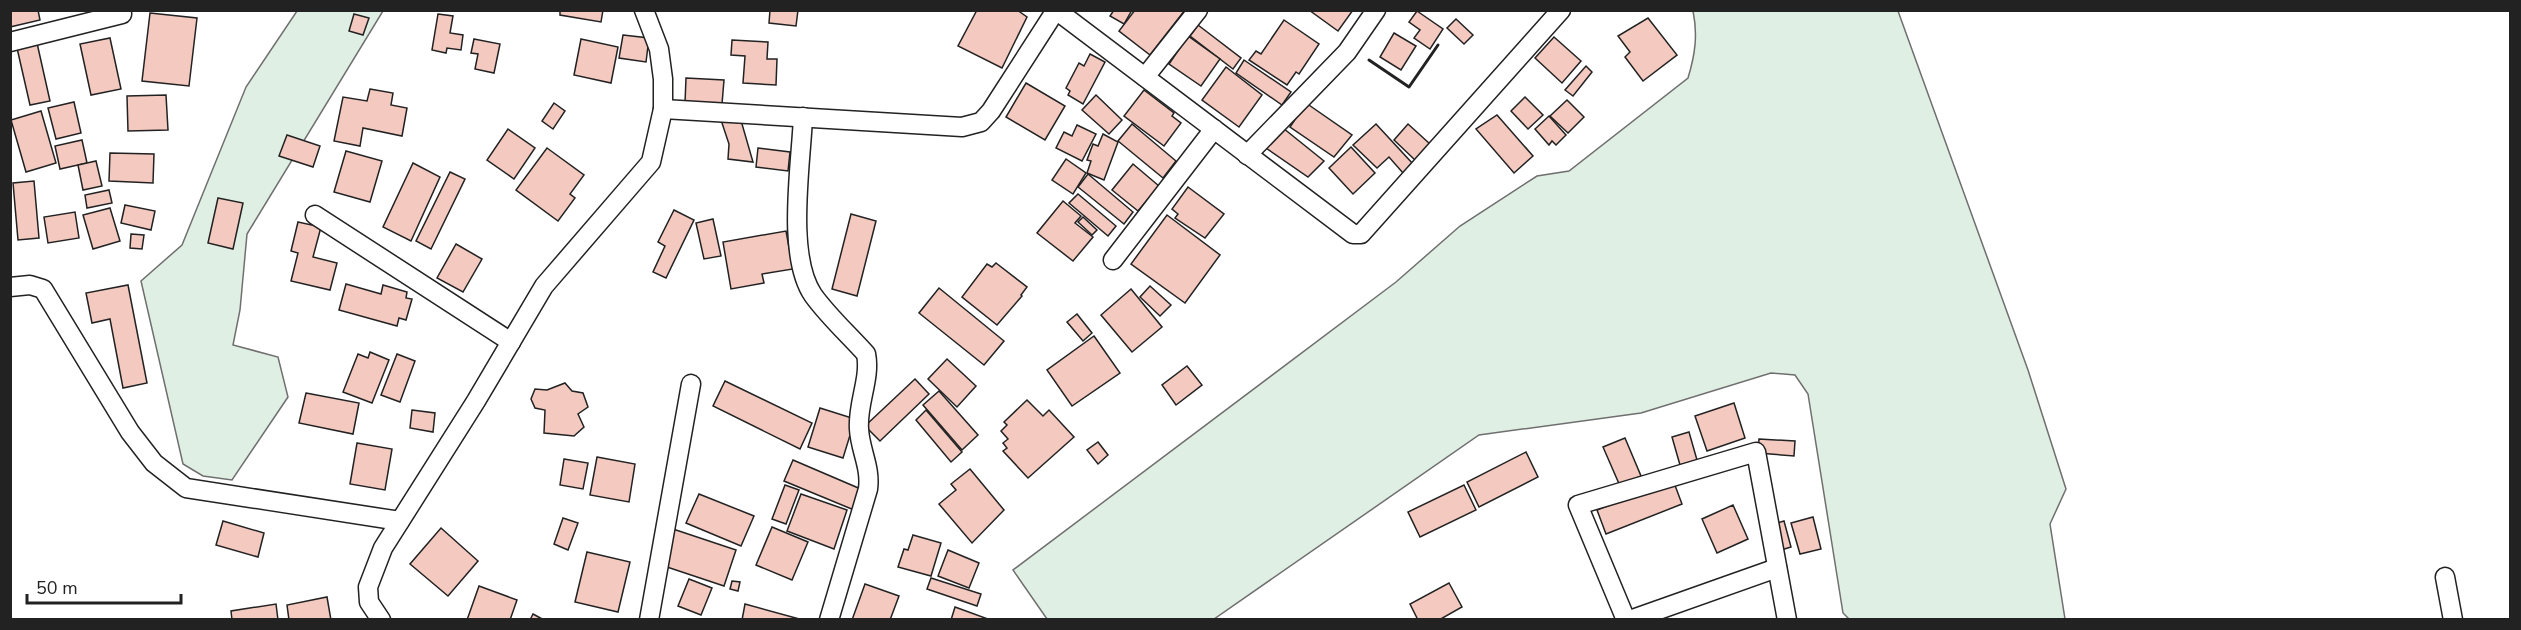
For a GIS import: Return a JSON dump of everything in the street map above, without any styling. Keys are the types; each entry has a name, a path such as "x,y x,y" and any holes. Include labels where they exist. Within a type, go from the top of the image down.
{"street":[{"path":"381,620 369,602 368,587 383,548 544,286 651,162 663,109 663,79 659,49 644,10"},
{"path":"663,109 962,127 975,125 991,111 1056,10 1353,234 1361,234 1561,10"},
{"path":"1145,77 1198,10"},
{"path":"1247,155 1347,52 1376,10"},
{"path":"10,42 122,14"},
{"path":"803,117 797,243 802,273 813,295 866,354 868,363 859,411 859,431 870,474 868,489 829,620"},
{"path":"1113,260 1214,129"},
{"path":"315,215 511,342"},
{"path":"10,286 30,285 43,289 130,432 154,463 186,488 400,521"},
{"path":"649,620 691,384"},
{"path":"1777,567 1628,620 1578,505 1756,452 1787,620"},
{"path":"2445,577 2453,620"}],"green space":[{"path":"297,11 383,11 247,234 240,310 233,345 278,357 288,397 232,480 203,476 183,464 141,281 182,245 246,87"},
{"path":"1693,11 1898,11 2028,370 2066,489 2050,524 2065,619 1849,619 1843,613 1808,394 1795,375 1771,373 1641,413 1479,435 1214,619 1047,619 1013,570 1396,282 1460,226 1537,176 1569,171 1688,78 1695,45"}],"building":[{"path":"10,10 38,10 40,20 10,27"},
{"path":"560,10 603,10 601,22 560,15"},
{"path":"770,10 798,10 796,26 769,23"},
{"path":"977,10 1017,10 1027,17 1002,68 958,46"},
{"path":"1114,10 1132,10 1124,24 1110,16"},
{"path":"1135,10 1185,10 1150,55 1119,31"},
{"path":"1309,10 1353,10 1338,31"},
{"path":"1417,11 1443,29 1430,49 1414,38 1420,30 1409,22"},
{"path":"150,13 197,18 189,86 142,81"},
{"path":"354,14 369,18 363,35 349,31"},
{"path":"438,14 453,16 450,33 463,35 461,50 447,48 446,53 432,50"},
{"path":"1648,18 1677,55 1643,81 1625,57 1630,52 1618,36"},
{"path":"1456,19 1473,35 1464,44 1447,28"},
{"path":"1284,20 1319,44 1299,74 1296,72 1287,85 1249,60 1256,51 1261,54"},
{"path":"1198,25 1241,58 1233,69 1190,36"},
{"path":"1394,33 1416,46 1401,70 1380,57"},
{"path":"623,35 649,38 646,62 619,58"},
{"path":"1188,36 1220,59 1201,86 1169,64"},
{"path":"1554,37 1581,61 1562,83 1535,58"},
{"path":"110,38 121,89 91,95 80,44"},
{"path":"474,39 500,44 494,73 475,69 478,54 471,53"},
{"path":"581,39 618,47 611,83 574,75"},
{"path":"732,40 768,42 767,59 777,59 776,85 743,83 745,56 731,55"},
{"path":"37,43 50,101 30,105 17,48"},
{"path":"1090,54 1105,62 1083,104 1068,95 1070,91 1066,88 1079,63 1084,66"},
{"path":"1244,60 1291,92 1282,105 1236,73"},
{"path":"1586,66 1592,72 1573,96 1565,90"},
{"path":"1226,67 1262,95 1239,127 1202,100"},
{"path":"686,78 724,80 722,104 685,103"},
{"path":"1026,83 1065,106 1045,140 1006,117"},
{"path":"370,89 393,93 391,105 407,108 402,136 363,128 360,146 334,141 343,97 367,101"},
{"path":"1144,90 1174,113 1172,116 1181,123 1164,146 1124,116"},
{"path":"166,95 168,130 128,131 127,96"},
{"path":"1096,95 1122,120 1109,134 1082,110"},
{"path":"1525,97 1543,115 1528,129 1511,111"},
{"path":"1567,100 1584,117 1568,133 1550,116"},
{"path":"74,102 81,133 56,139 48,108"},
{"path":"554,103 565,111 553,129 542,121"},
{"path":"1306,103 1352,135 1334,157 1290,127"},
{"path":"41,111 56,163 26,172 11,120"},
{"path":"1497,115 1533,156 1514,173 1476,129"},
{"path":"1549,116 1566,135 1556,145 1552,141 1549,145 1535,129"},
{"path":"720,117 740,117 753,162 728,159 729,144"},
{"path":"1132,124 1176,161 1163,178 1118,141"},
{"path":"1278,124 1324,161 1308,177 1263,146"},
{"path":"1376,124 1413,164 1403,173 1389,157 1377,168 1353,145"},
{"path":"1408,124 1430,144 1415,160 1394,140"},
{"path":"1077,125 1096,134 1082,161 1056,148 1064,132 1072,136"},
{"path":"508,129 535,148 514,179 487,160"},
{"path":"1103,134 1118,142 1104,180 1087,173 1091,161 1087,160 1093,144 1098,146"},
{"path":"287,135 320,146 313,167 279,156"},
{"path":"82,140 87,163 60,169 55,146"},
{"path":"1351,147 1375,173 1353,194 1329,168"},
{"path":"547,148 584,175 570,194 575,198 558,221 516,190"},
{"path":"758,148 790,152 788,171 756,167"},
{"path":"346,151 382,161 370,202 334,192"},
{"path":"110,153 154,154 153,183 109,181"},
{"path":"1066,159 1086,173 1073,194 1052,180"},
{"path":"96,161 102,186 83,190 78,165"},
{"path":"413,163 440,177 411,241 383,227"},
{"path":"1133,164 1159,186 1138,211 1112,190"},
{"path":"450,172 465,179 431,249 416,241"},
{"path":"1088,174 1133,212 1124,224 1078,187"},
{"path":"34,181 39,238 18,240 13,183"},
{"path":"1188,187 1224,214 1205,238 1175,218 1178,214 1172,209"},
{"path":"109,190 112,203 87,208 85,195"},
{"path":"1078,194 1116,226 1108,236 1069,203"},
{"path":"218,198 243,203 233,249 208,243"},
{"path":"1063,201 1081,216 1075,223 1093,237 1073,261 1037,233"},
{"path":"125,205 155,211 151,230 121,223"},
{"path":"110,208 120,241 93,249 83,215"},
{"path":"674,210 694,220 666,278 653,272 665,246 658,242"},
{"path":"75,212 79,238 48,243 44,217"},
{"path":"851,214 876,221 857,296 832,289"},
{"path":"1167,215 1220,255 1185,303 1131,264"},
{"path":"1083,217 1097,230 1092,235 1078,222"},
{"path":"713,219 721,256 704,259 696,223"},
{"path":"298,222 321,227 313,257 337,263 330,290 291,281 298,253 291,251"},
{"path":"786,231 793,269 762,274 764,283 731,289 723,242"},
{"path":"131,234 144,235 142,249 130,248"},
{"path":"456,244 482,259 463,292 437,278"},
{"path":"996,263 1027,287 997,325 962,297 987,264 992,267"},
{"path":"346,284 381,294 383,285 407,292 406,298 412,299 406,320 399,318 397,326 339,310"},
{"path":"128,285 147,383 123,388 110,319 92,323 86,293"},
{"path":"1150,286 1171,305 1160,316 1140,297"},
{"path":"939,288 1004,341 984,365 919,313"},
{"path":"1131,289 1162,327 1132,352 1101,315"},
{"path":"1077,314 1092,333 1083,341 1067,322"},
{"path":"1094,336 1120,373 1072,406 1047,370"},
{"path":"370,352 389,360 372,403 343,392 358,354 368,358"},
{"path":"397,354 415,361 400,402 381,395"},
{"path":"947,359 976,386 957,407 928,379"},
{"path":"1187,366 1202,385 1176,405 1162,385"},
{"path":"915,379 929,394 880,441 865,426"},
{"path":"725,381 812,423 800,449 713,406"},
{"path":"565,383 572,391 583,393 588,407 578,414 584,427 574,436 544,433 545,410 535,408 531,399 535,389 547,390"},
{"path":"939,391 978,435 962,450 923,405"},
{"path":"306,393 359,403 353,434 299,423"},
{"path":"1027,400 1043,416 1049,410 1074,437 1028,478 1003,451 1007,448 1003,443 1008,439 1001,431 1007,425 1004,422"},
{"path":"1734,403 1745,438 1707,451 1695,416"},
{"path":"820,408 855,419 843,458 808,447"},
{"path":"412,410 435,413 433,432 410,428"},
{"path":"926,410 962,452 951,462 916,420"},
{"path":"1689,432 1697,460 1680,465 1672,437"},
{"path":"1625,438 1641,476 1620,486 1603,447"},
{"path":"1759,439 1795,441 1794,456 1758,453"},
{"path":"1098,442 1108,455 1098,464 1087,450"},
{"path":"357,443 392,449 385,490 350,484"},
{"path":"1526,452 1538,477 1479,507 1467,482"},
{"path":"597,457 635,464 629,502 590,495"},
{"path":"564,459 588,463 583,489 560,485"},
{"path":"793,460 863,490 854,510 784,481"},
{"path":"970,469 1004,510 972,543 939,504 956,490 951,484"},
{"path":"1673,480 1682,504 1606,534 1597,510"},
{"path":"785,485 799,490 786,524 772,519"},
{"path":"1464,485 1476,510 1420,537 1408,512"},
{"path":"699,494 754,516 741,546 686,523"},
{"path":"801,494 847,510 834,549 787,531"},
{"path":"1733,505 1748,539 1717,553 1702,519"},
{"path":"1813,517 1821,549 1800,554 1791,523"},
{"path":"563,518 578,523 568,550 554,544"},
{"path":"223,521 264,533 258,557 216,545"},
{"path":"1784,521 1791,547 1781,550 1774,524"},
{"path":"772,527 808,542 792,580 756,565"},
{"path":"441,528 478,561 448,596 410,564"},
{"path":"673,529 736,550 724,586 661,565"},
{"path":"913,535 941,543 931,576 898,567 904,549 908,550"},
{"path":"948,550 979,563 969,588 938,576"},
{"path":"587,552 630,562 618,612 575,602"},
{"path":"931,578 981,594 977,606 927,589"},
{"path":"689,579 712,588 701,615 678,606"},
{"path":"732,581 740,582 738,591 730,589"},
{"path":"1449,583 1462,607 1439,620 1418,620 1410,604"},
{"path":"865,584 899,596 890,620 852,620"},
{"path":"479,586 517,600 510,620 467,620"},
{"path":"327,597 331,620 289,620 287,605"},
{"path":"276,604 278,620 232,620 231,611"},
{"path":"745,604 803,620 742,620"},
{"path":"955,607 988,619 951,620"},
{"path":"533,614 544,620 530,620"}],"wall":[{"path":"1369,60 1409,87 1438,45"}]}
